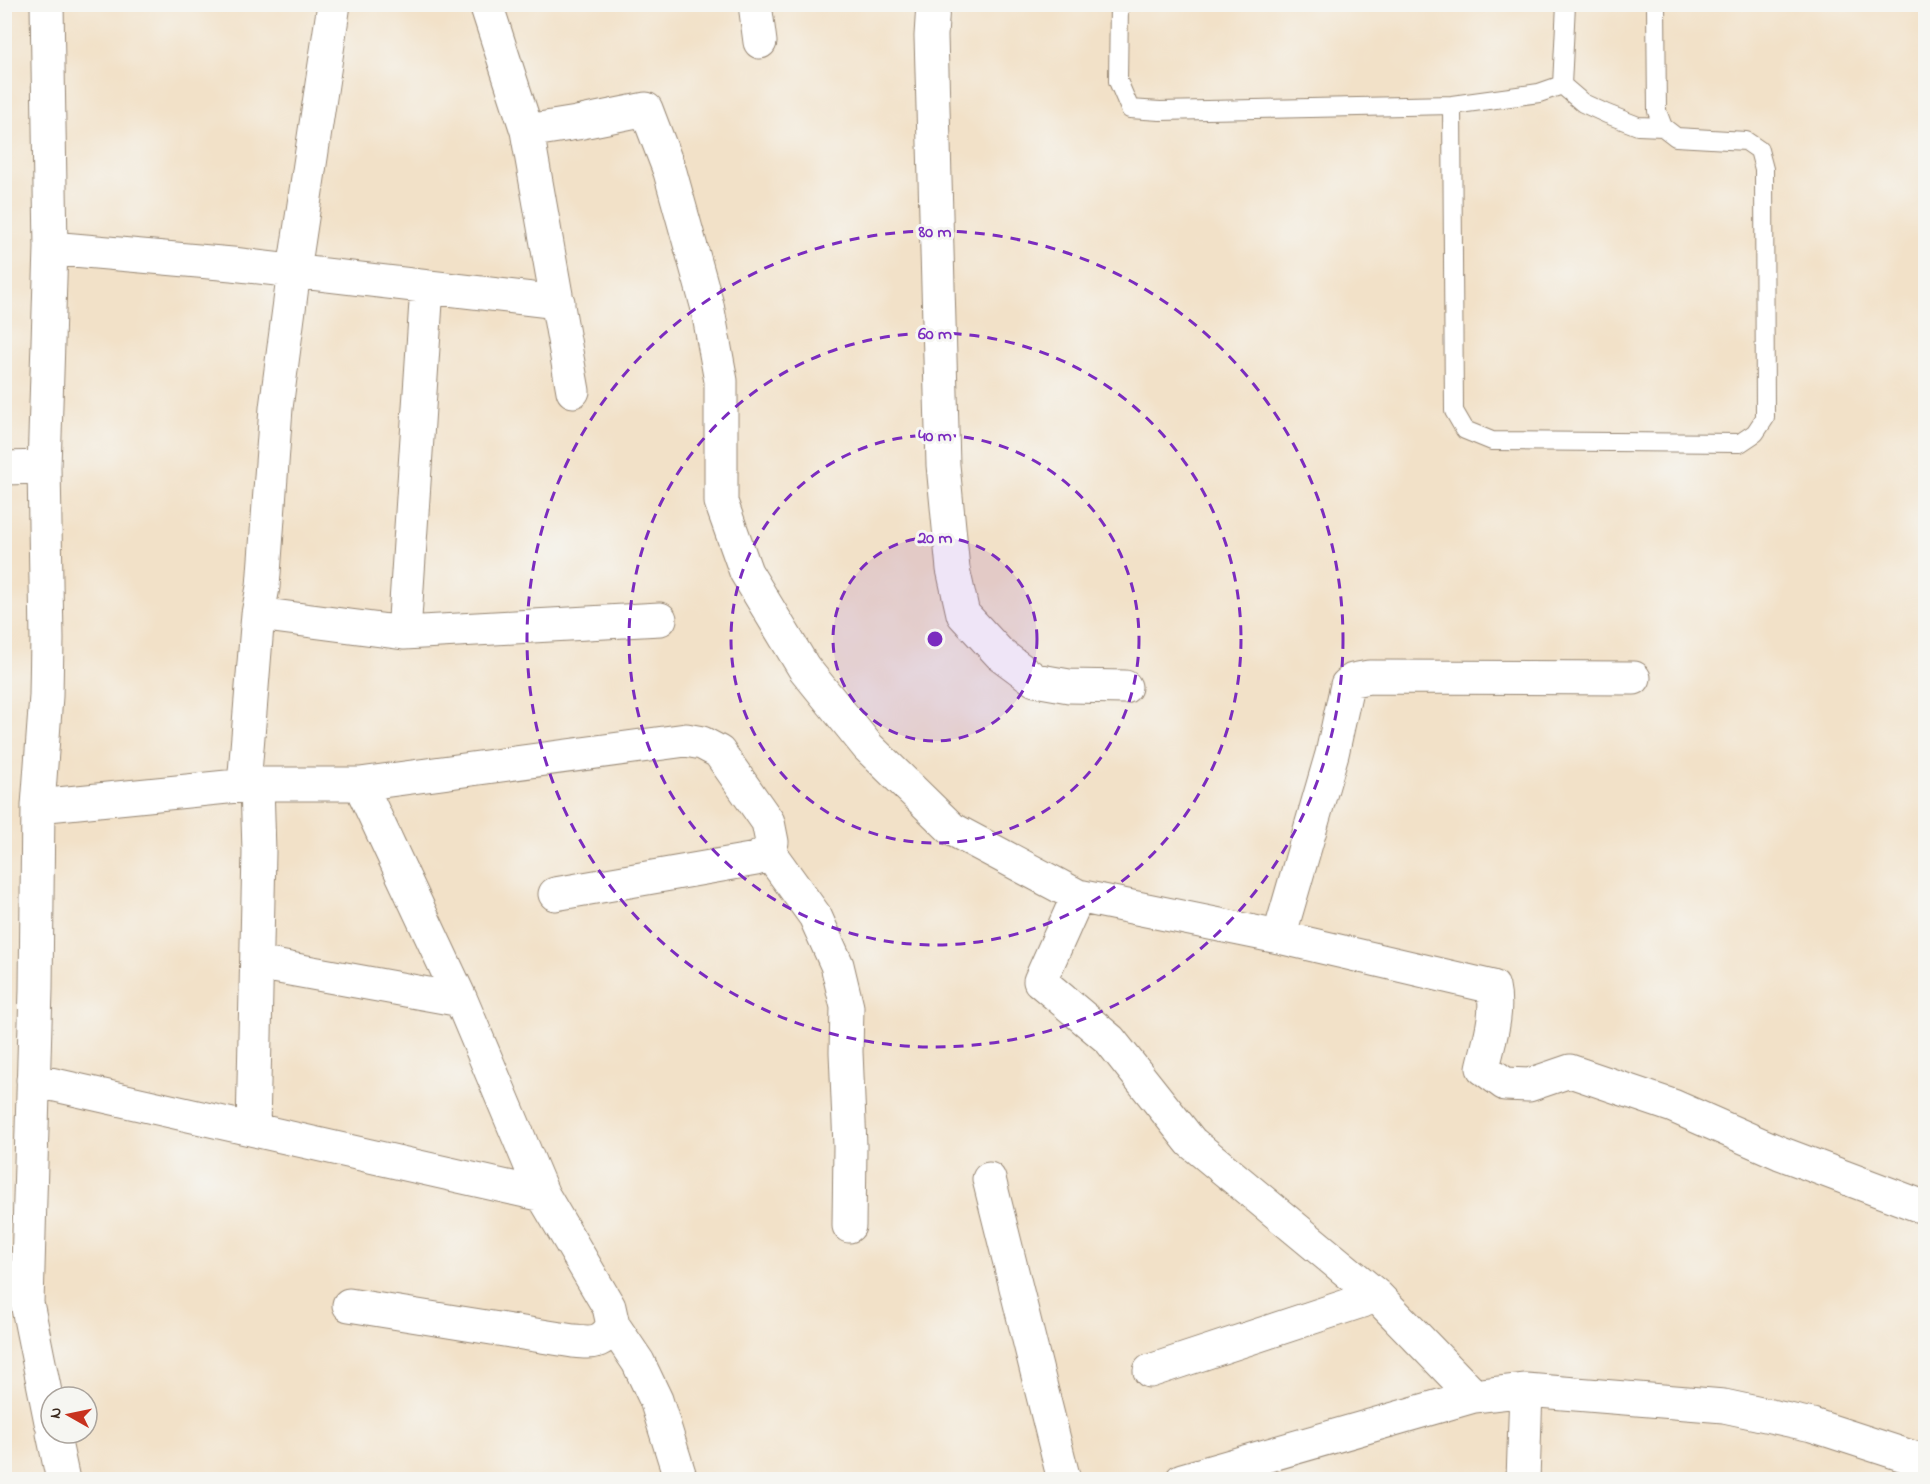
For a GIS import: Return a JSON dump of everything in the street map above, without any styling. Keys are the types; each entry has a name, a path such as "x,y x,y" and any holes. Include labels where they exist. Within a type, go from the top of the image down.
{"street":[{"path":"35,4 47,5 51,248 44,466 46,662 39,806 27,1303 44,1385"},
{"path":"253,1130 260,852 250,784 258,614 263,587 276,408 334,4"},
{"path":"486,4 527,131 573,391"},
{"path":"755,4 760,42"},
{"path":"933,4 932,71 943,465 953,569 963,614 1000,654 1035,680 1069,686 1125,687"},
{"path":"527,131 646,109 669,172 707,305 721,381 721,502 746,572 804,669 868,747 952,829 1078,897 1279,937 1493,987 1496,1000 1494,1023 1483,1068 1505,1084 1529,1085 1570,1071 1673,1106 1780,1153 1926,1208"},
{"path":"51,248 232,264 558,302"},
{"path":"404,633 427,287"},
{"path":"4,468 44,466"},
{"path":"258,614 404,633 660,620"},
{"path":"1279,937 1332,754 1347,685 1353,680 1369,677 1634,678"},
{"path":"39,806 250,784 360,784 686,741 702,743 719,752 768,822 772,842 768,851 756,859 555,894"},
{"path":"360,784 461,1000 543,1195 609,1307 613,1325 638,1362 656,1400 681,1479"},
{"path":"768,851 815,916 837,965 847,1007 849,1226"},
{"path":"1078,897 1040,981 1110,1040 1191,1142 1377,1296 1474,1396"},
{"path":"257,963 461,1000"},
{"path":"33,1080 543,1195"},
{"path":"989,1179 1064,1479"},
{"path":"1150,1371 1377,1296"},
{"path":"350,1305 593,1343 606,1336 613,1325"},
{"path":"1523,1479 1526,1390"},
{"path":"1182,1479 1474,1396 1526,1390 1724,1406 1812,1425 1926,1462"},
{"path":"56,1445 63,1479"}],"lane":[{"path":"1119,4 1118,81 1130,109 1160,111 1452,105 1539,93 1562,85"},
{"path":"1562,85 1566,4"},
{"path":"1452,105 1454,411 1466,430 1492,441 1740,443 1755,433 1765,418 1764,169 1759,150 1746,141 1676,137 1663,126 1657,111 1656,4"},
{"path":"1562,85 1583,103 1617,118 1638,126 1663,126"}]}
